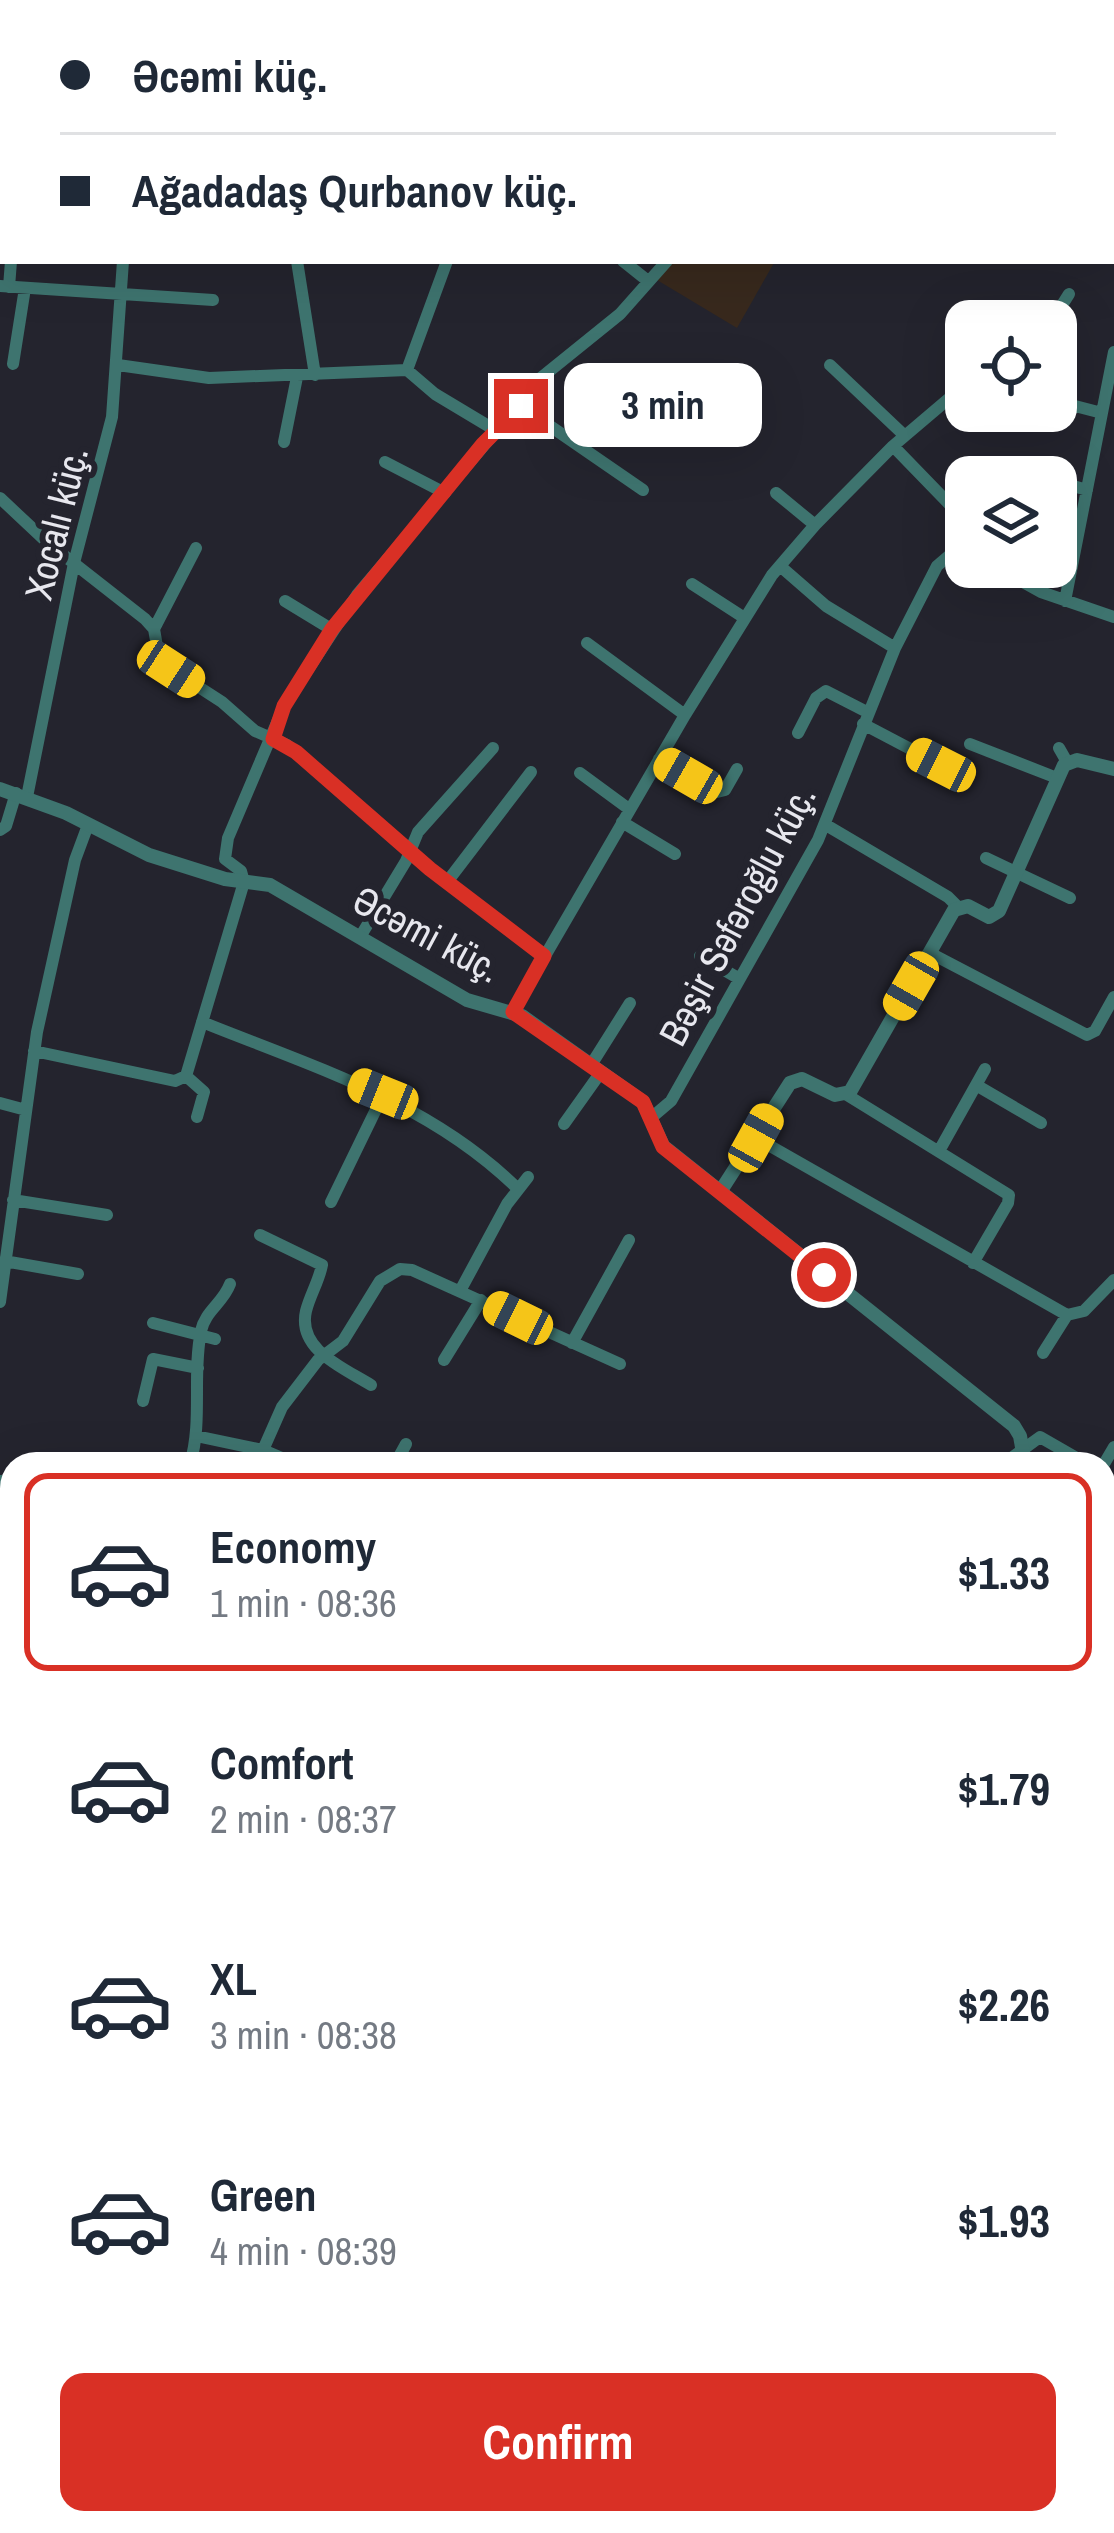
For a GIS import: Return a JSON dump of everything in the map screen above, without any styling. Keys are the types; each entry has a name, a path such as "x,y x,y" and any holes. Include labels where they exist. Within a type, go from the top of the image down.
{"street":[{"name":"Xocalı küç.","path":"0,830 6,826 106,447 118,365 123,264"},
{"path":"298,264 316,375"},
{"path":"407,370 446,264"},
{"path":"627,264 648,281"},
{"path":"34,1051 176,1081 186,1076 244,882 241,872 225,859 225,850 284,706 332,629 495,430 521,406 542,376 605,327 664,264"},
{"path":"5,286 213,300"},
{"path":"13,364 26,288"},
{"path":"1066,300 1070,294"},
{"path":"1065,601 1102,412 1110,398 1114,352"},
{"path":"118,365 208,378 407,370 434,394 495,430"},
{"path":"830,365 905,436"},
{"path":"284,442 296,377"},
{"path":"513,1012 743,617 814,526 945,401"},
{"path":"521,406 643,490"},
{"path":"1077,406 1102,412"},
{"path":"893,446 945,500"},
{"path":"385,462 445,493"},
{"path":"1077,487 1088,490"},
{"path":"776,493 814,526"},
{"path":"0,498 154,629"},
{"path":"196,548 154,629 158,652 171,669 222,702 255,731 296,752 447,882 544,956"},
{"name":"Bəşir Səfəroğlu küç.","path":"651,1118 670,1101 826,825 895,648 937,566 945,559"},
{"path":"780,566 826,606 895,648"},
{"path":"692,584 743,617"},
{"path":"1034,588 1114,616"},
{"path":"285,602 332,629"},
{"path":"587,643 685,715"},
{"path":"798,733 816,698 826,692 941,765"},
{"path":"970,744 1057,778"},
{"path":"360,937 418,832 493,748"},
{"path":"958,907 968,906 992,917 1002,906 1063,755 1114,770"},
{"path":"659,759 722,793 737,769"},
{"path":"447,882 531,772"},
{"path":"580,773 629,809"},
{"name":"Əcəmi küç.","path":"14,793 149,855 279,889 482,1007 513,1012 643,1102 663,1147 997,1412 1017,1431 1023,1452"},
{"path":"622,823 674,854"},
{"path":"0,1302 34,1051 75,860 88,825"},
{"path":"826,825 958,907"},
{"path":"986,858 1070,898"},
{"path":"847,1095 958,907"},
{"path":"930,953 1088,1035 1114,997"},
{"path":"700,956 738,978"},
{"path":"565,1124 629,1003"},
{"path":"202,1022 383,1094 463,1142 517,1188"},
{"path":"939,1151 985,1069"},
{"path":"186,1076 204,1092 197,1118"},
{"path":"720,1192 783,1090 796,1079 847,1095 1009,1195 974,1263"},
{"path":"976,1085 1041,1123"},
{"path":"331,1202 383,1094"},
{"path":"0,1103 26,1110"},
{"path":"756,1138 1067,1315 1084,1311 1114,1280"},
{"path":"460,1291 517,1188 528,1177"},
{"path":"13,1199 107,1215"},
{"path":"260,1235 322,1265 305,1324 307,1336 324,1354 371,1385"},
{"path":"572,1342 628,1240"},
{"path":"3,1254 79,1274"},
{"path":"263,1450 282,1407 324,1354 343,1341 380,1281 390,1273 412,1270 620,1364"},
{"path":"193,1452 198,1368 208,1337 206,1316 224,1300 230,1284"},
{"path":"444,1360 481,1300"},
{"path":"1042,1353 1067,1315"},
{"path":"153,1322 208,1337"},
{"path":"143,1401 153,1359 198,1368"},
{"path":"196,1436 268,1452"},
{"path":"1016,1452 1040,1437 1066,1452"},
{"path":"402,1452 406,1444"}],"shaded area":[{"path":"671,264 773,264 737,328 657,280"}],"route":[{"path":"521,406 495,430 357,595 284,706 273,739 296,752 430,869 544,956 513,1012 643,1102 663,1147 824,1275"}]}
